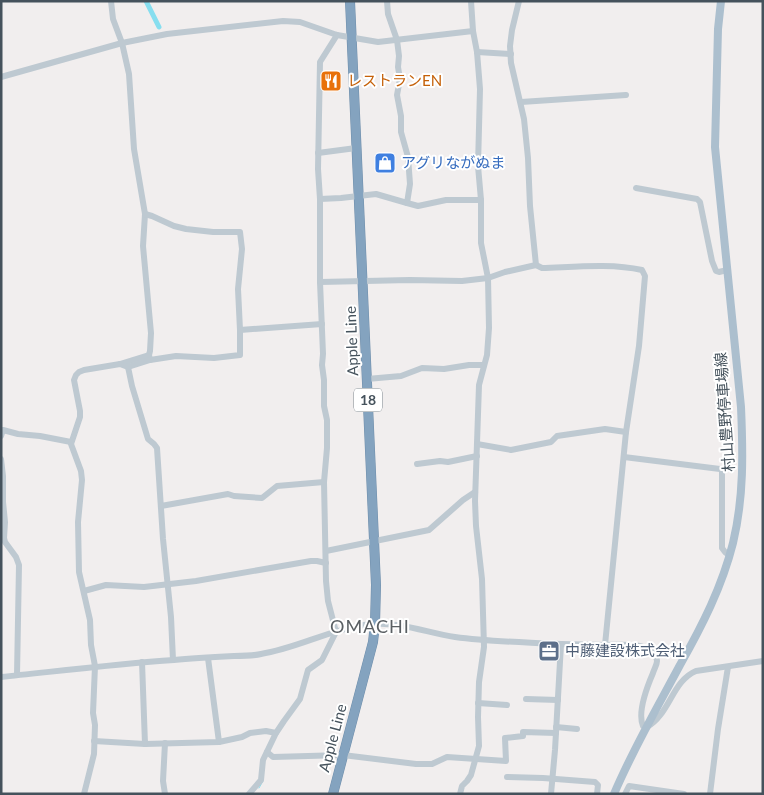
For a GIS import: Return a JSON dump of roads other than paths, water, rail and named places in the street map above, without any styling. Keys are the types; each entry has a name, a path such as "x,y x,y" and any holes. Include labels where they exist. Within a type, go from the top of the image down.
{"highway":[{"name":"Apple Line","path":"333,794 373,642 376,585 350,1"}],"main road":[{"name":"村山豊野停車場線","path":"614,794 636,746 713,602 723,576 738,520 742,488 743,446 741,407 715,147 718,29 721,1"}],"street":[{"path":"111,1 113,20 122,43 129,74 134,149 145,214 143,246 151,333 150,357"},
{"path":"387,1 388,14 397,40 399,56 400,79 397,95 401,116 401,132 408,157 410,184 407,203"},
{"path":"460,794 462,786 471,775 479,746 478,703 484,640 482,579 476,526 476,456 480,384 487,355 489,328 488,278 481,243 481,200 478,166 480,89 471,1"},
{"path":"519,1 512,30 511,63 524,119 536,265"},
{"path":"1,77 122,43 167,34 283,21 300,22 337,35 378,42 473,31"},
{"path":"249,794 261,780 263,760 276,733 300,699 308,670 322,660 336,632 328,601 326,563 324,482 327,420 324,406 322,365 318,153 320,62 337,35"},
{"path":"477,52 511,54"},
{"path":"521,102 626,95"},
{"path":"318,153 356,148"},
{"path":"636,188 698,199 716,271 727,270"},
{"path":"320,199 376,194 418,206 446,200 481,200"},
{"path":"84,794 92,765 94,742 95,666 91,645 91,624 79,572 78,522 82,480 72,442 80,416 74,380 79,372 84,370 150,357 214,358 240,355 238,289 242,249 240,232 213,232 174,226 145,214"},
{"path":"320,282 363,280 462,281 488,278 536,265 542,268 593,266 642,270 645,276 642,322 626,432 605,645"},
{"path":"240,330 322,324"},
{"path":"120,364 128,366 150,357"},
{"path":"367,379 401,376 422,368 444,369 484,364"},
{"path":"128,366 148,439 157,448 173,660"},
{"path":"477,444 511,450 551,442 557,436 605,429 626,432"},
{"path":"1,436 3,430 72,442"},
{"path":"417,464 440,461 448,462 476,456"},
{"path":"624,457 722,470 722,548 729,555"},
{"path":"1,459 6,522 4,538 19,565 17,675"},
{"path":"161,506 228,494 262,498 277,486 324,482"},
{"path":"326,551 429,530 463,500 476,492"},
{"path":"84,591 106,585 136,587 168,585 317,561 326,563"},
{"path":"1,677 95,666 260,654 294,647 359,626 375,624 404,626 440,634 484,640 626,645 649,649 655,655 657,661 648,683 640,713 640,721 643,726 647,727 658,718 683,679 696,670 763,661"},
{"path":"551,794 560,644"},
{"path":"208,658 219,742"},
{"path":"142,662 146,744"},
{"path":"710,794 728,667"},
{"path":"526,699 558,700"},
{"path":"478,703 507,705"},
{"path":"267,752 273,757 343,755 416,764 432,764 447,757 506,761 505,738 522,736 523,732 577,729"},
{"path":"94,742 146,744 219,742 242,737 250,733 266,731 276,733"},
{"path":"165,794 163,781 166,743"},
{"path":"507,777 552,778 595,782 598,785 597,794"},
{"path":"626,794 629,786 684,794"}],"waterway":[{"path":"146,1 159,27"},
{"path":"259,788 263,781"}],"place":[{"name":"レストランEN","path":"331,81"},
{"name":"アグリながぬま","path":"385,163"},
{"name":"中藤建設株式会社","path":"549,651"}],"district":[{"name":"OMACHI","path":"370,627"}]}
